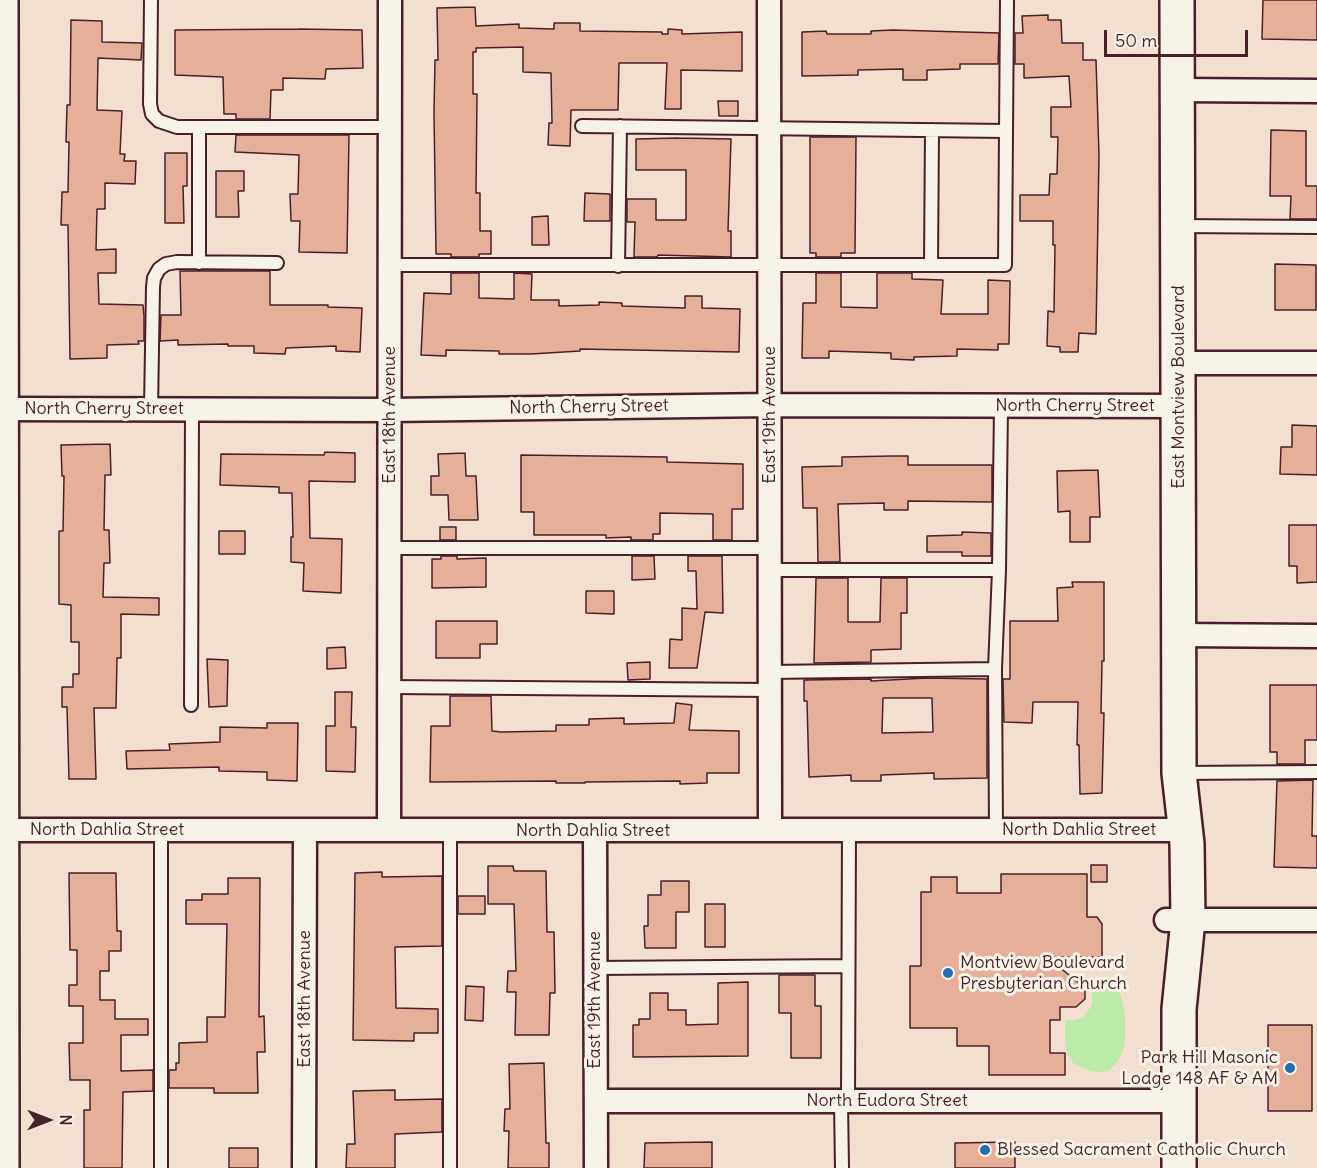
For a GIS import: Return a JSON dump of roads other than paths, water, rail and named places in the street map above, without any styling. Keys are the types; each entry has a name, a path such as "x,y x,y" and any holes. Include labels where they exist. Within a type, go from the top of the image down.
{"street":[{"path":"1,0 2,1168"},
{"name":"East 18th Avenue","path":"389,830 390,0"},
{"name":"East 19th Avenue","path":"769,0 770,830"},
{"name":"East Montview Boulevard","path":"1177,0 1179,773 1176,830 1179,1168"},
{"path":"1178,90 1317,91"},
{"path":"1179,363 1317,363"},
{"name":"North Cherry Street","path":"0,409 390,410 770,405 1179,406"},
{"path":"1179,635 1317,636"},
{"name":"North Dahlia Street","path":"1,830 1176,830"},
{"name":"East 18th Avenue","path":"304,1168 305,831"},
{"name":"East 19th Avenue","path":"595,831 596,1168"},
{"path":"1177,920 1317,920"},
{"name":"North Eudora Street","path":"596,1101 1179,1101"}],"lane":[{"path":"151,0 150,104 152,114 159,121 166,124 199,127 390,127"},
{"path":"390,265 1005,265 1007,0"},
{"path":"582,126 1006,131"},
{"path":"618,266 620,126"},
{"path":"199,127 199,263"},
{"path":"931,265 932,130"},
{"path":"1178,226 1317,227"},
{"path":"151,409 154,278 159,269 166,264 277,263"},
{"path":"996,830 995,669 1001,406"},
{"path":"191,705 192,410"},
{"path":"390,548 770,559 999,570"},
{"path":"390,687 770,681 995,669"},
{"path":"1179,773 1317,772"},
{"path":"161,830 161,1168"},
{"path":"842,1168 848,966 849,830"},
{"path":"450,831 450,1168"},
{"path":"595,968 848,966"}],"place":[{"name":"Montview Boulevard Presbyterian Church","path":"948,973"},
{"name":"Park Hill Masonic Lodge 148 AF & AM","path":"1290,1068"},
{"name":"Blessed Sacrament Catholic Church","path":"985,1150"}]}
